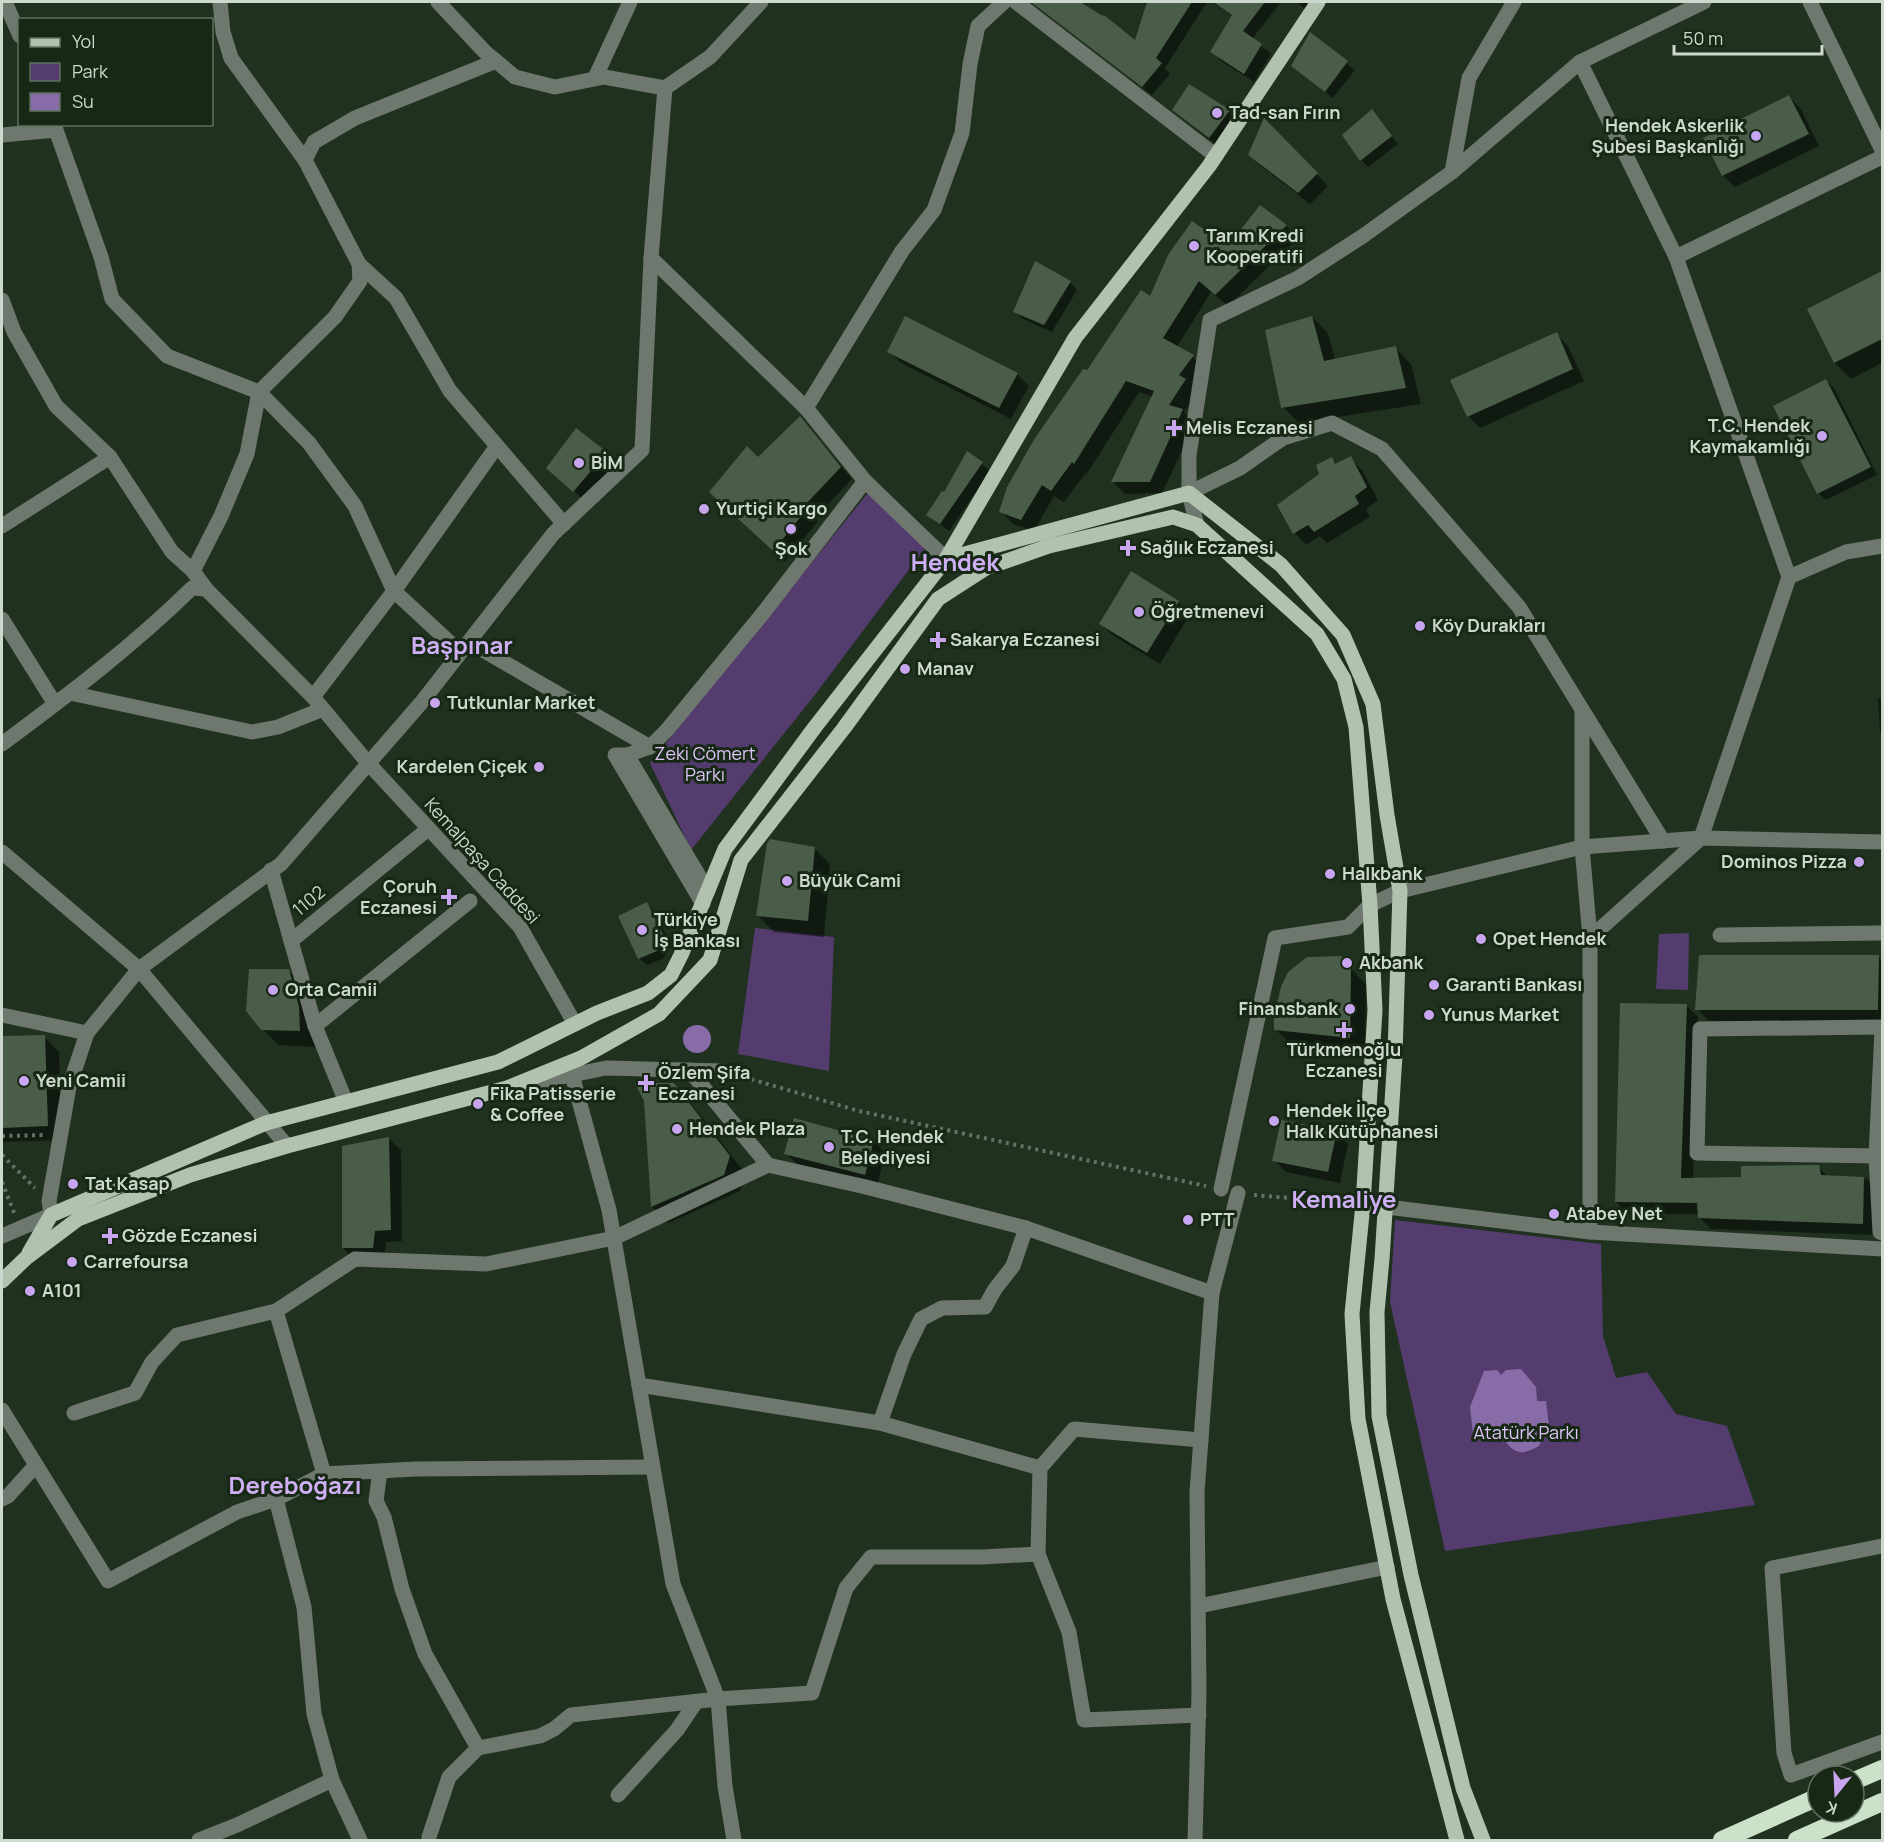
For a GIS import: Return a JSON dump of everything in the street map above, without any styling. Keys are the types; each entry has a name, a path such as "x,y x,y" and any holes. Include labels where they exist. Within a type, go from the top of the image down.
{"highway":[{"path":"1866,1776 1882,1769"},
{"path":"1722,1840 1806,1802"},
{"path":"1797,1840 1882,1802"}],"main road":[{"path":"26,1258 50,1208 266,1123 498,1062 575,1024 648,993 671,975 725,849 815,727 946,559 1075,338 1216,156 1318,2"},
{"path":"946,559 1189,493 1281,566 1342,635 1373,704 1387,815 1400,891 1395,1055 1377,1312 1379,1416 1411,1575 1457,1766 1483,1840"},
{"path":"2,1281 26,1258 78,1219 190,1175 287,1146 507,1088 581,1058 659,1014 710,960 741,860 844,728 938,599 986,568 1049,546 1173,517 1197,525 1317,634 1344,679 1356,727 1370,905 1375,1010 1363,1204 1352,1314 1358,1419 1393,1599 1457,1840"},
{"path":"938,599 946,559"},
{"path":"50,1208 78,1219"}],"street":[{"path":"5,2 18,31"},
{"path":"220,2 223,32 231,58 305,160 359,264 396,298 450,391 564,524"},
{"path":"438,2 485,52 515,77 555,87 604,76 665,88 710,57 761,2"},
{"path":"595,78 630,2"},
{"path":"806,408 902,251 934,210 962,133 970,64 978,26 1004,2"},
{"path":"1016,2 1216,156"},
{"path":"1452,172 1469,78 1514,2"},
{"path":"1197,525 1189,493 1189,455 1210,320 1298,278 1452,172 1580,62 1704,2"},
{"path":"1810,2 1882,150"},
{"path":"305,160 314,142 355,118 496,61"},
{"path":"1580,62 1676,257 1789,577 1701,838 1590,938"},
{"path":"2,1236 21,1229 50,1208 69,1087 87,1033 139,969 281,864 421,703 553,534 642,450 651,258 665,88"},
{"path":"2,135 55,127 101,257 112,299 167,356 259,392 309,443 355,506 394,591 464,647 650,747"},
{"path":"1676,257 1882,157"},
{"path":"651,258 806,408 865,481 946,559"},
{"path":"193,571 221,516 247,454 259,392 335,317 360,281 359,264"},
{"name":"Kemalpaşa Caddesi","path":"2,300 14,332 56,406 110,457 172,552 193,571 206,589 318,703 368,763 520,927 575,1024"},
{"path":"1189,493 1240,468 1283,438 1332,423 1382,449 1519,607 1663,841"},
{"path":"70,693 252,732 278,727 318,703 497,446"},
{"path":"2,526 110,457"},
{"path":"705,897 627,755 650,747 667,730 764,612 865,481"},
{"path":"1789,577 1846,552 1882,546"},
{"path":"2,744 70,693 161,619 192,588 206,589"},
{"path":"2,619 55,704"},
{"path":"1582,711 1582,847 1590,938 1590,1232"},
{"name":"1102","path":"346,1102 315,1026 291,941 428,829"},
{"path":"1221,1190 1275,938 1348,927 1370,905 1400,891 1582,847 1701,838 1882,842"},
{"path":"2,852 139,969 287,1146"},
{"path":"270,870 291,941"},
{"path":"315,1026 471,901"},
{"path":"1720,935 1882,933"},
{"path":"2,1014 87,1033"},
{"path":"1876,1156 1697,1153 1700,1029 1882,1028 1876,1156 1880,1233 1882,1233"},
{"path":"507,1088 606,1068 722,1071"},
{"path":"689,1070 768,1165 866,1187 1026,1228 1212,1293"},
{"path":"572,1075 609,1210 673,1584 718,1700 725,1786 734,1840"},
{"path":"74,1413 135,1394 152,1362 177,1335 276,1311 355,1259 486,1264 614,1238 768,1165"},
{"path":"1194,1840 1199,1715 1197,1492 1212,1293 1238,1193"},
{"path":"1363,1204 1590,1232 1882,1249"},
{"path":"880,1423 904,1353 921,1318 942,1308 985,1307 995,1289 1013,1266 1026,1228"},
{"path":"276,1311 324,1474"},
{"path":"639,1385 880,1423 1040,1468"},
{"path":"2,1410 108,1581 237,1512 276,1498 324,1474 415,1469 652,1467"},
{"path":"1199,1715 1084,1720 1070,1632 1038,1554 1040,1468 1074,1429 1201,1440"},
{"path":"2,1498 8,1496 35,1466"},
{"path":"380,1471 376,1502 384,1517 402,1589 425,1654 478,1748"},
{"path":"276,1498 304,1607 314,1714 332,1780 360,1840"},
{"path":"1882,1546 1772,1568 1784,1753 1791,1775 1882,1742"},
{"path":"429,1837 449,1777 478,1748 540,1736 554,1729 571,1715 812,1693 846,1588 871,1557 982,1557 1038,1554"},
{"path":"1198,1606 1387,1567"},
{"path":"618,1795 677,1730 696,1702"},
{"path":"199,1840 237,1825 332,1780"}],"path":[{"path":"722,1071 859,1111 1221,1190"},
{"path":"2,1136 60,1134"},
{"path":"2,1155 50,1208"},
{"path":"2,1182 21,1229"},
{"path":"1238,1193 1363,1204"}],"green space":[{"name":"Zeki Cömert Parkı","path":"871,489 926,547 814,696 691,850 650,763"},
{"path":"755,928 834,937 829,1071 738,1054"},
{"path":"1689,933 1688,990 1656,989 1659,934"},
{"name":"Atatürk Parkı","path":"1395,1220 1601,1244 1603,1336 1616,1378 1647,1372 1676,1414 1727,1426 1755,1505 1445,1551 1390,1302"}],"water":[{"path":"697,1025 707,1029 711,1039 707,1049 697,1053 687,1049 683,1039 687,1029"},
{"path":"1521,1369 1536,1387 1537,1401 1546,1401 1549,1426 1539,1446 1524,1452 1515,1451 1502,1437 1499,1429 1473,1434 1470,1407 1484,1371 1497,1370 1501,1375 1506,1370"}],"building":[{"path":"1031,2 1080,2 1104,15 1135,40 1147,2 1192,2 1156,58 1162,63 1142,87"},
{"path":"1213,2 1265,2 1243,31 1262,44 1244,74 1210,52 1232,15"},
{"path":"1310,32 1348,61 1325,92 1291,66"},
{"path":"1189,84 1230,110 1209,138 1172,110"},
{"name":"Hendek Askerlik Şubesi Başkanlığı","path":"1789,95 1809,134 1722,176 1703,138"},
{"path":"1372,109 1392,136 1360,161 1342,135"},
{"path":"1264,118 1318,173 1298,193 1248,155"},
{"path":"1260,205 1287,225 1215,295 1199,281 1163,338 1194,355 1179,375 1186,379 1169,405 1183,409 1150,482 1111,482 1154,391 1126,381 1074,464 1072,462 1051,491 1042,485 1021,520 999,512 1007,487 1035,438 1083,369 1087,370 1141,290 1150,296 1168,255 1192,221 1228,246"},
{"path":"1035,261 1071,281 1044,325 1013,312"},
{"path":"1882,271 1882,339 1834,363 1807,309"},
{"path":"905,316 1018,373 999,408 887,352"},
{"path":"1312,316 1324,361 1396,346 1406,388 1281,408 1265,330"},
{"path":"1557,332 1573,369 1467,417 1450,380"},
{"name":"T.C. Hendek Kaymakamlığı","path":"1826,379 1871,467 1817,494 1773,406"},
{"path":"800,416 841,467 804,506 807,509 773,551 709,492 747,446 758,457"},
{"path":"576,428 607,452 573,492 546,468"},
{"path":"967,451 983,462 940,524 926,515 942,491 944,492"},
{"path":"1351,456 1367,487 1355,496 1359,504 1314,532 1308,525 1293,534 1277,505 1319,474 1316,465 1332,457 1335,464"},
{"name":"Öğretmenevi","path":"1131,571 1179,601 1147,653 1099,624"},
{"name":"Büyük Cami","path":"770,839 815,847 808,921 756,916 767,843"},
{"path":"647,902 663,934 657,951 638,959 618,916"},
{"path":"1699,955 1879,955 1878,1010 1695,1010"},
{"path":"1341,956 1351,968 1350,1038 1274,1030 1274,1016 1281,987 1288,972 1307,957"},
{"name":"Orta Camii","path":"249,969 289,969 299,1007 300,1031 261,1030 246,1011"},
{"path":"1620,1003 1687,1004 1681,1178 1741,1177 1741,1166 1819,1165 1821,1175 1864,1177 1863,1224 1698,1218 1697,1203 1615,1202"},
{"name":"Yeni Camii","path":"45,1035 48,1126 2,1128 2,1036"},
{"name":"Hendek Plaza","path":"635,1083 674,1083 730,1156 724,1175 651,1207 644,1101"},
{"name":"T.C. Hendek Belediyesi","path":"794,1118 874,1140 865,1175 784,1154"},
{"path":"1281,1120 1337,1131 1328,1172 1272,1161"},
{"path":"389,1137 391,1230 375,1231 373,1248 342,1248 342,1146"}],"place":[{"name":"Tad-san Fırın","path":"1217,113"},
{"name":"Hendek Askerlik Şubesi Başkanlığı","path":"1756,136"},
{"name":"Tarım Kredi Kooperatifi","path":"1194,246"},
{"name":"Melis Eczanesi","path":"1174,428"},
{"name":"T.C. Hendek Kaymakamlığı","path":"1822,436"},
{"name":"BİM","path":"579,463"},
{"name":"Yurtiçi Kargo","path":"704,509"},
{"name":"Şok","path":"791,529"},
{"name":"Sağlık Eczanesi","path":"1128,548"},
{"name":"Öğretmenevi","path":"1139,612"},
{"name":"Köy Durakları","path":"1420,626"},
{"name":"Sakarya Eczanesi","path":"938,640"},
{"name":"Manav","path":"905,669"},
{"name":"Tutkunlar Market","path":"435,703"},
{"name":"Kardelen Çiçek","path":"539,767"},
{"name":"Dominos Pizza","path":"1859,862"},
{"name":"Halkbank","path":"1330,874"},
{"name":"Büyük Cami","path":"787,881"},
{"name":"Çoruh Eczanesi","path":"449,897"},
{"name":"Türkiye İş Bankası","path":"642,930"},
{"name":"Opet Hendek","path":"1481,939"},
{"name":"Akbank","path":"1347,963"},
{"name":"Garanti Bankası","path":"1434,985"},
{"name":"Orta Camii","path":"273,990"},
{"name":"Finansbank","path":"1350,1009"},
{"name":"Yunus Market","path":"1429,1015"},
{"name":"Türkmenoğlu Eczanesi","path":"1344,1030"},
{"name":"Yeni Camii","path":"24,1081"},
{"name":"Özlem Şifa Eczanesi","path":"646,1083"},
{"name":"Fika Patisserie & Coffee","path":"478,1104"},
{"name":"Hendek İlçe Halk Kütüphanesi","path":"1274,1121"},
{"name":"Hendek Plaza","path":"677,1129"},
{"name":"T.C. Hendek Belediyesi","path":"829,1147"},
{"name":"Tat Kasap","path":"73,1184"},
{"name":"Atabey Net","path":"1554,1214"},
{"name":"PTT","path":"1188,1220"},
{"name":"Gözde Eczanesi","path":"110,1236"},
{"name":"Carrefoursa","path":"72,1262"},
{"name":"A101","path":"30,1291"}],"district":[{"name":"Hendek","path":"955,563"},
{"name":"Başpınar","path":"462,646"},
{"name":"Kemaliye","path":"1344,1200"},
{"name":"Dereboğazı","path":"295,1486"}]}
